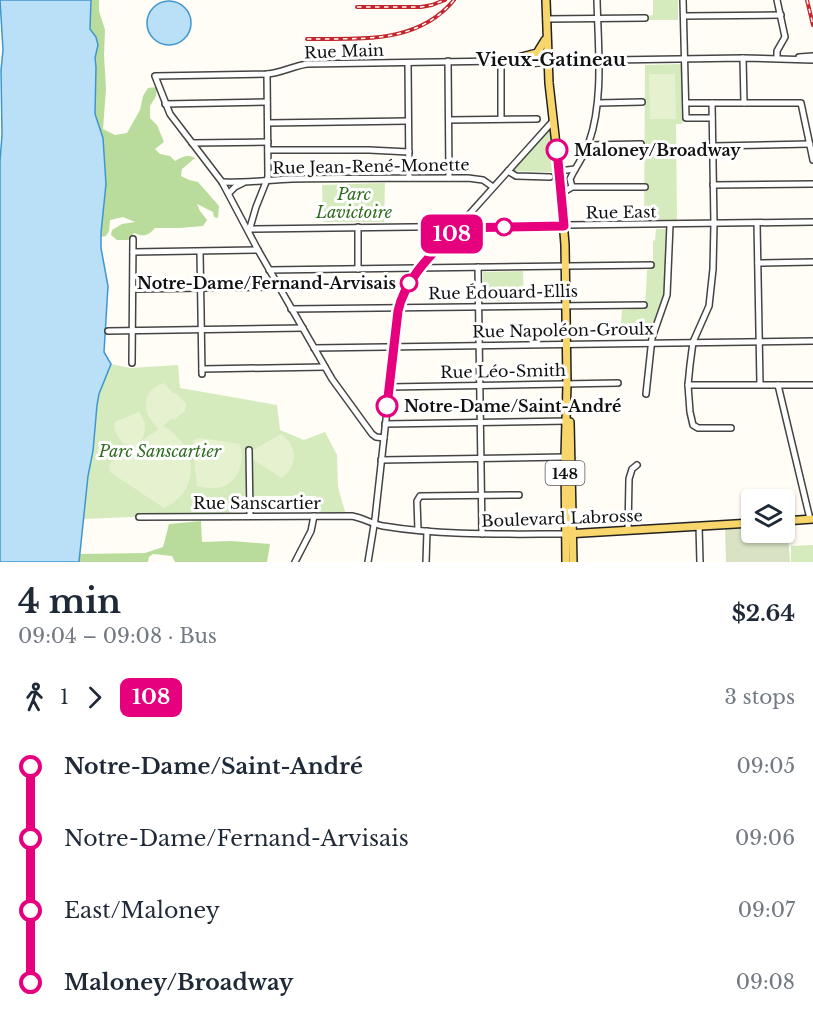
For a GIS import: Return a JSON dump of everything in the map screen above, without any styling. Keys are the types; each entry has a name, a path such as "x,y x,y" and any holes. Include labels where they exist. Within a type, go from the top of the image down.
{"main road":[{"name":"148","path":"546,0 548,61 562,193 566,266 569,534 566,562"},
{"path":"518,58 537,54 547,38"},
{"path":"795,520 812,519"},
{"name":"Boulevard Labrosse","path":"569,534 741,524"},
{"name":"148","path":"569,534 573,562"}],"street":[{"path":"572,187 570,179 588,145 595,125 598,103 597,0"},
{"path":"683,0 686,118 712,118"},
{"path":"777,0 785,38 777,51 777,58"},
{"path":"684,16 781,15"},
{"path":"546,19 645,18"},
{"name":"Rue Main","path":"501,61 518,58 548,61"},
{"path":"743,58 744,103"},
{"name":"Rue Main","path":"165,104 155,76 267,74 284,72 307,64 813,58"},
{"path":"448,61 449,178"},
{"path":"501,61 501,119"},
{"path":"408,63 410,178"},
{"path":"249,231 268,177 267,74"},
{"path":"267,102 165,104 229,193 279,288 336,385 372,434 384,438"},
{"path":"598,103 642,102"},
{"path":"686,103 801,103 813,160"},
{"path":"712,103 713,269 709,306 693,342 688,386 693,425 698,428 731,428"},
{"path":"449,120 537,119"},
{"path":"268,123 408,121"},
{"path":"368,562 398,307 406,288 421,267 553,121"},
{"path":"192,143 268,142"},
{"path":"588,145 642,144"},
{"path":"713,146 810,144"},
{"path":"268,150 409,152"},
{"path":"559,171 575,169"},
{"path":"508,171 520,177 550,177"},
{"name":"Rue Jean-René-Monette","path":"222,182 449,178 480,179 493,187"},
{"name":"Rue Jean-René-Monette","path":"229,193 238,184 247,182"},
{"path":"713,185 813,184"},
{"path":"562,193 572,187 645,187"},
{"name":"Rue East","path":"249,231 358,227 457,228 813,222"},
{"path":"757,223 760,384"},
{"path":"646,394 651,343 667,295 670,225"},
{"path":"358,227 358,269"},
{"path":"132,363 133,239"},
{"path":"133,252 258,250"},
{"path":"200,252 202,372 325,367"},
{"path":"758,263 813,262"},
{"path":"269,270 651,265"},
{"path":"478,267 482,534"},
{"path":"133,289 279,288"},
{"name":"Rue Édouard-Ellis","path":"291,309 644,305"},
{"path":"108,331 303,328"},
{"name":"Rue Napoléon-Groulx","path":"314,348 813,341"},
{"name":"Rue Léo-Smith","path":"389,387 618,383"},
{"path":"688,386 813,384"},
{"path":"778,385 812,519"},
{"path":"385,424 568,421"},
{"path":"249,450 250,516"},
{"path":"381,460 568,457"},
{"path":"628,530 629,479 637,465"},
{"path":"418,530 417,501 420,496 519,495"},
{"path":"295,562 311,531 314,516"},
{"name":"Rue Sanscartier","path":"139,517 352,516 374,524"},
{"name":"Boulevard Labrosse","path":"374,524 427,531 482,534 569,534"},
{"path":"699,526 700,562"},
{"path":"426,562 427,531"}],"green space":[{"path":"87,0 99,0 99,11 105,30 106,89 103,129 115,135 127,133 140,110 143,96 148,88 157,87 156,96 150,106 150,118 157,125 164,142 155,149 175,161 187,156 195,158 182,169 181,176 198,182 219,206 218,218 214,217 213,212 197,204 207,220 203,226 155,228 146,235 134,233 129,240 117,240 111,235 112,230 122,224 135,222 123,217 110,220 106,236 96,238 95,139"},
{"path":"653,0 678,0 678,20 648,20 648,16 653,15"},
{"path":"684,64 684,119 682,124 676,124 677,221 644,221 645,65"},
{"path":"649,74 675,74 676,119 650,119"},
{"path":"553,121 559,171 508,171"},
{"name":"Parc Lavictoire","path":"385,183 384,222 323,222 322,185"},
{"path":"656,229 667,229 663,298 648,338 620,337 622,310 645,308 647,270 653,269 653,241"},
{"path":"523,271 524,301 484,301 483,272"},
{"name":"Parc Sanscartier","path":"111,364 130,368 178,365 180,388 277,405 280,430 304,440 325,432 337,455 338,487 346,515 316,515 316,496 232,496 231,513 83,519 97,405"},
{"path":"164,383 186,404 185,411 163,426 183,444 191,467 190,479 185,490 177,500 164,508 110,472 109,464 130,449 123,444 116,433 115,422 139,412 145,427 141,441 159,429 149,417 146,403 150,391"},
{"path":"281,434 291,444 294,456 291,467 282,478 252,459 252,451"},
{"path":"195,439 240,444 241,465 230,483 214,488 197,486 191,447"},
{"path":"201,521 202,542 231,541 270,544 267,562 175,562 172,556 153,554 149,557 148,562 79,562 80,554 145,553 163,547 169,524"},
{"path":"741,523 741,543 789,543 790,562 726,562 725,524"},
{"path":"813,545 813,562 791,562 791,546"}],"water":[{"path":"0,0 91,0 90,29 98,45 95,58 95,114 103,138 106,184 101,248 108,286 104,352 111,364 97,405 79,562 0,562 0,161 3,50"},
{"path":"169,1 178,2 185,7 190,14 190,32 185,39 178,44 169,45 160,44 153,39 148,32 147,23 148,14 153,7 160,2"}],"railway":[{"path":"357,7 421,7 445,0"},
{"path":"307,39 367,38 405,32 439,15 454,0"},
{"path":"807,0 813,25"}],"bus line":[{"name":"108","path":"387,406 398,311 409,283 457,228 564,226 557,150"}],"place":[{"name":"Maloney/Broadway","path":"557,150"},
{"name":"Notre-Dame/Fernand-Arvisais","path":"409,283"},
{"name":"Notre-Dame/Saint-André","path":"387,406"}],"district":[{"name":"Vieux-Gatineau","path":"551,60"}]}
